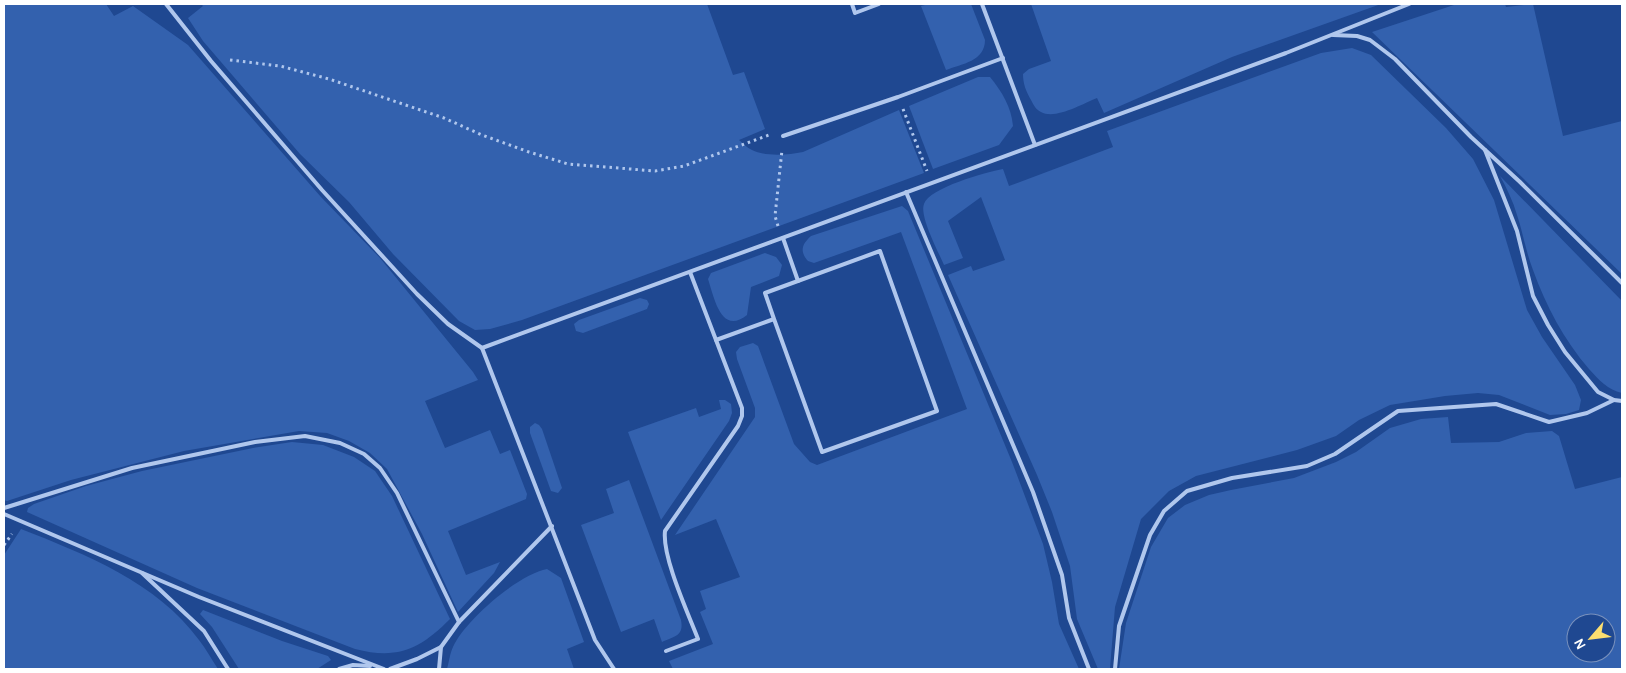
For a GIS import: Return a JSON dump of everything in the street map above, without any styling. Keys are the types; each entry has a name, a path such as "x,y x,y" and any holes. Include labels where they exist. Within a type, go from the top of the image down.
{"lane":[{"path":"166,4 211,61 322,190 417,294 448,324 482,348 595,640 614,669"},
{"path":"852,4 855,13 879,4"},
{"path":"982,4 1035,145"},
{"path":"482,348 1286,53 1409,4"},
{"path":"1331,35 1357,36 1370,40 1395,59 1622,283"},
{"path":"783,136 898,97 1002,58"},
{"path":"1484,148 1517,231 1533,296 1544,318 1565,352 1598,392 1614,400 1622,401"},
{"path":"906,192 1033,492 1062,575 1069,618 1090,669"},
{"path":"783,238 798,281"},
{"path":"880,251 937,411 822,452 774,319 765,293 880,251"},
{"path":"666,651 698,639 667,556 664,542 665,532 738,426 742,416 742,408 690,272"},
{"path":"716,340 774,319"},
{"path":"1115,669 1119,626 1150,535 1164,511 1187,491 1232,478 1307,466 1335,454 1398,410 1496,404 1549,422 1587,413 1614,400"},
{"path":"4,508 132,468 255,442 305,436 340,443 364,454 380,468 397,493 459,622"},
{"path":"4,514 199,597 384,669"},
{"path":"390,669 417,659 441,647 459,622 552,526"},
{"path":"139,570 204,631 228,669"},
{"path":"439,669 441,647"},
{"path":"339,669 353,665 375,666"}],"path":[{"path":"211,61 226,60 280,66 329,79 444,118 482,135 568,164 655,171 684,166 767,135 783,136 775,216 783,238"},
{"path":"898,97 932,183"}],"shaded area":[{"path":"4,4 106,4 114,16 133,6 188,45 321,197 380,258 473,372 478,380 425,401 445,448 490,430 500,454 510,450 527,494 526,499 448,531 466,575 500,562 494,573 458,612 422,534 387,469 370,453 349,441 327,433 299,431 184,451 71,480 7,501 4,500"},
{"path":"201,4 707,4 733,75 744,72 765,129 739,140 747,147 758,152 770,154 784,155 803,152 899,110 924,173 522,320 490,329 475,330 459,321 393,254 349,202 300,154 203,41 188,18 203,6"},
{"path":"929,4 971,4 985,40 984,47 977,57 972,61 946,70 921,6"},
{"path":"1031,4 1381,4 1232,57 1104,113 1097,98 1061,113 1047,114 1036,108 1028,94 1024,81 1023,74 1029,69 1051,61"},
{"path":"1457,4 1505,4 1506,7 1533,4 1563,136 1622,121 1622,274 1372,32"},
{"path":"1352,48 1371,55 1446,128 1473,159 1494,200 1527,310 1542,337 1575,385 1581,400 1579,410 1566,414 1550,415 1499,395 1478,393 1390,405 1359,420 1336,436 1297,450 1196,476 1169,491 1141,519 1115,607 1110,668 1098,669 1077,619 1070,566 1052,512 948,275 971,266 973,271 1005,260 981,197 948,221 963,258 944,265 924,217 924,204 936,192 947,187 972,177 1003,169 1009,186 1113,147 1107,131 1321,53"},
{"path":"978,77 990,77 998,88 1008,106 1013,126 999,145 933,169 909,106"},
{"path":"1500,176 1622,301 1622,393 1617,392 1600,381 1580,358 1556,322 1538,283 1528,256 1514,205"},
{"path":"902,206 908,211 1012,462 1043,544 1059,624 1079,669 673,669 669,661 713,644 700,612 706,609 700,591 740,577 716,519 675,535 755,417 755,408 737,359 736,352 740,347 753,343 758,346 794,444 810,462 817,465 967,409 901,232 814,263 808,261 803,252 805,242 811,236"},
{"path":"765,253 776,257 782,265 779,276 751,287 747,315 738,320 731,321 725,318 716,304 708,279 711,273"},
{"path":"640,298 647,300 649,304 647,309 583,333 576,331 574,324 579,320"},
{"path":"719,400 725,400 731,404 732,413 729,421 661,520 628,432 696,408 699,417 721,409"},
{"path":"1448,417 1451,443 1499,442 1526,433 1552,431 1559,436 1575,489 1622,477 1622,669 1119,669 1126,623 1151,547 1168,518 1185,505 1209,495 1294,478 1336,462 1356,452 1390,428 1421,419"},
{"path":"535,423 542,429 562,488 558,493 551,491 530,433 530,427"},
{"path":"292,442 323,445 354,457 375,471 392,496 450,619 429,638 418,645 396,652 370,652 355,649 197,588 27,512 28,508 34,504 86,486 142,471 253,448"},
{"path":"629,480 681,620 682,625 678,635 662,642 654,619 621,632 581,525 614,513 606,489"},
{"path":"21,529 95,560 142,586 182,620 202,643 218,669 4,669 4,555"},
{"path":"547,569 561,578 584,642 567,649 574,669 447,669 452,649 459,636 481,612 508,589 535,573"},
{"path":"203,610 282,641 328,656 331,660 317,669 239,669 212,627 200,614"}]}
